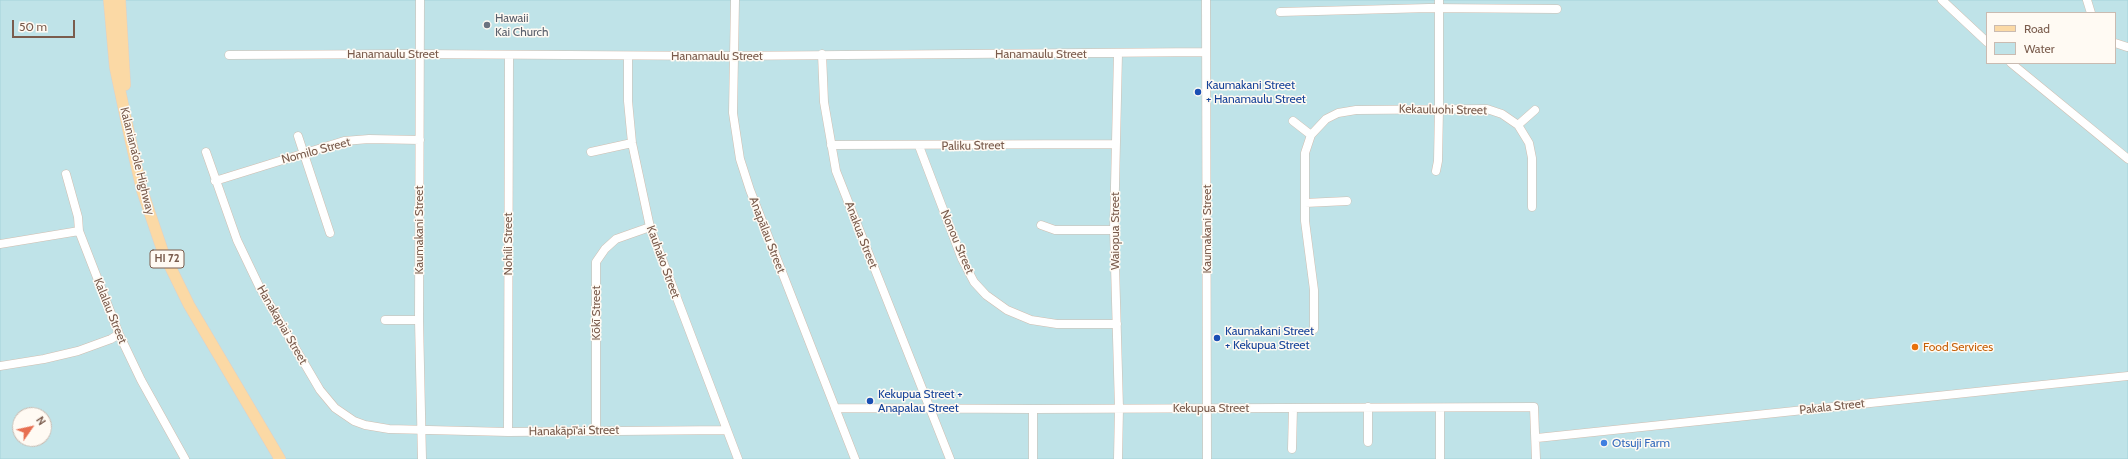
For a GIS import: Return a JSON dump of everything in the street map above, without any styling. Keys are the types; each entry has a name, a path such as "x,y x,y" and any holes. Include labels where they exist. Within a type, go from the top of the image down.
{"main road":[{"name":"Kalaniana’ole Highway","path":"109,0 115,67 130,138 142,190 166,259 192,312 280,459"},
{"path":"120,0 130,138"}],"street":[{"name":"Kaumakani Street","path":"420,0 419,320 422,459"},
{"name":"Anapālau Street","path":"735,0 733,113 740,159 750,190 854,459"},
{"name":"Kaumakani Street","path":"1206,0 1207,459"},
{"path":"1942,0 1986,41"},
{"path":"2086,0 2091,12"},
{"path":"1436,172 1438,161 1439,109 1439,4"},
{"path":"1280,12 1439,4 1557,9"},
{"path":"2116,43 2127,47"},
{"name":"Hanamaulu Street","path":"229,55 421,54 509,56 735,56 822,54 1118,54 1206,52"},
{"name":"Anakua Street","path":"822,54 824,102 836,171 950,459"},
{"name":"Waiopua Street","path":"1118,54 1114,230 1117,324 1118,459"},
{"name":"Nohili Street","path":"508,432 509,56"},
{"name":"Kauhako Street","path":"628,56 628,100 632,143 650,227 738,459"},
{"path":"2012,64 2128,159"},
{"name":"Kekauluohi Street","path":"1314,329 1314,290 1306,237 1305,153 1311,135 1326,119 1347,111 1487,109 1502,114 1518,125 1526,135 1531,150 1532,207"},
{"path":"1518,125 1535,110"},
{"path":"1293,121 1311,135"},
{"path":"298,136 330,233"},
{"name":"Nomilo Street","path":"215,182 332,144 357,140 420,140"},
{"path":"591,152 632,143"},
{"name":"Paliku Street","path":"831,145 919,146 1115,144"},
{"name":"Nonou Street","path":"919,146 962,259 972,278 986,295 1007,310 1035,321 1057,324 1117,324"},
{"name":"Hanakapiai Street","path":"206,152 215,182 237,240 260,288 326,398 344,415 365,425 388,429 422,428"},
{"name":"Kalalau Street","path":"66,174 78,217 79,231 119,334 141,380 185,459"},
{"path":"1305,203 1347,201"},
{"path":"1041,225 1055,230 1114,230"},
{"name":"Kōkī Street","path":"596,431 596,262 604,249 616,239 650,227"},
{"path":"0,244 79,231"},
{"path":"384,320 419,320"},
{"path":"0,366 44,360 111,339 119,334"},
{"name":"Pakala Street","path":"1536,438 2128,376"},
{"path":"1368,407 1368,442"},
{"name":"Kekupua Street","path":"835,408 1033,409 1534,407 1536,459"},
{"path":"1292,449 1293,408"},
{"path":"1440,408 1440,459"},
{"path":"1033,409 1033,459"},
{"name":"Hanakāpī‘ai Street","path":"422,428 508,432 727,430"}],"water":[{"path":"0,0 2128,0 2128,459 0,459"}],"place":[{"name":"Hawaii Kai Church","path":"487,25"},
{"name":"Kaumakani Street + Hanamaulu Street","path":"1198,92"},
{"name":"Kaumakani Street + Kekupua Street","path":"1217,338"},
{"name":"Food Services","path":"1915,347"},
{"name":"Kekupua Street + Anapalau Street","path":"870,401"},
{"name":"Otsuji Farm","path":"1604,443"}]}
